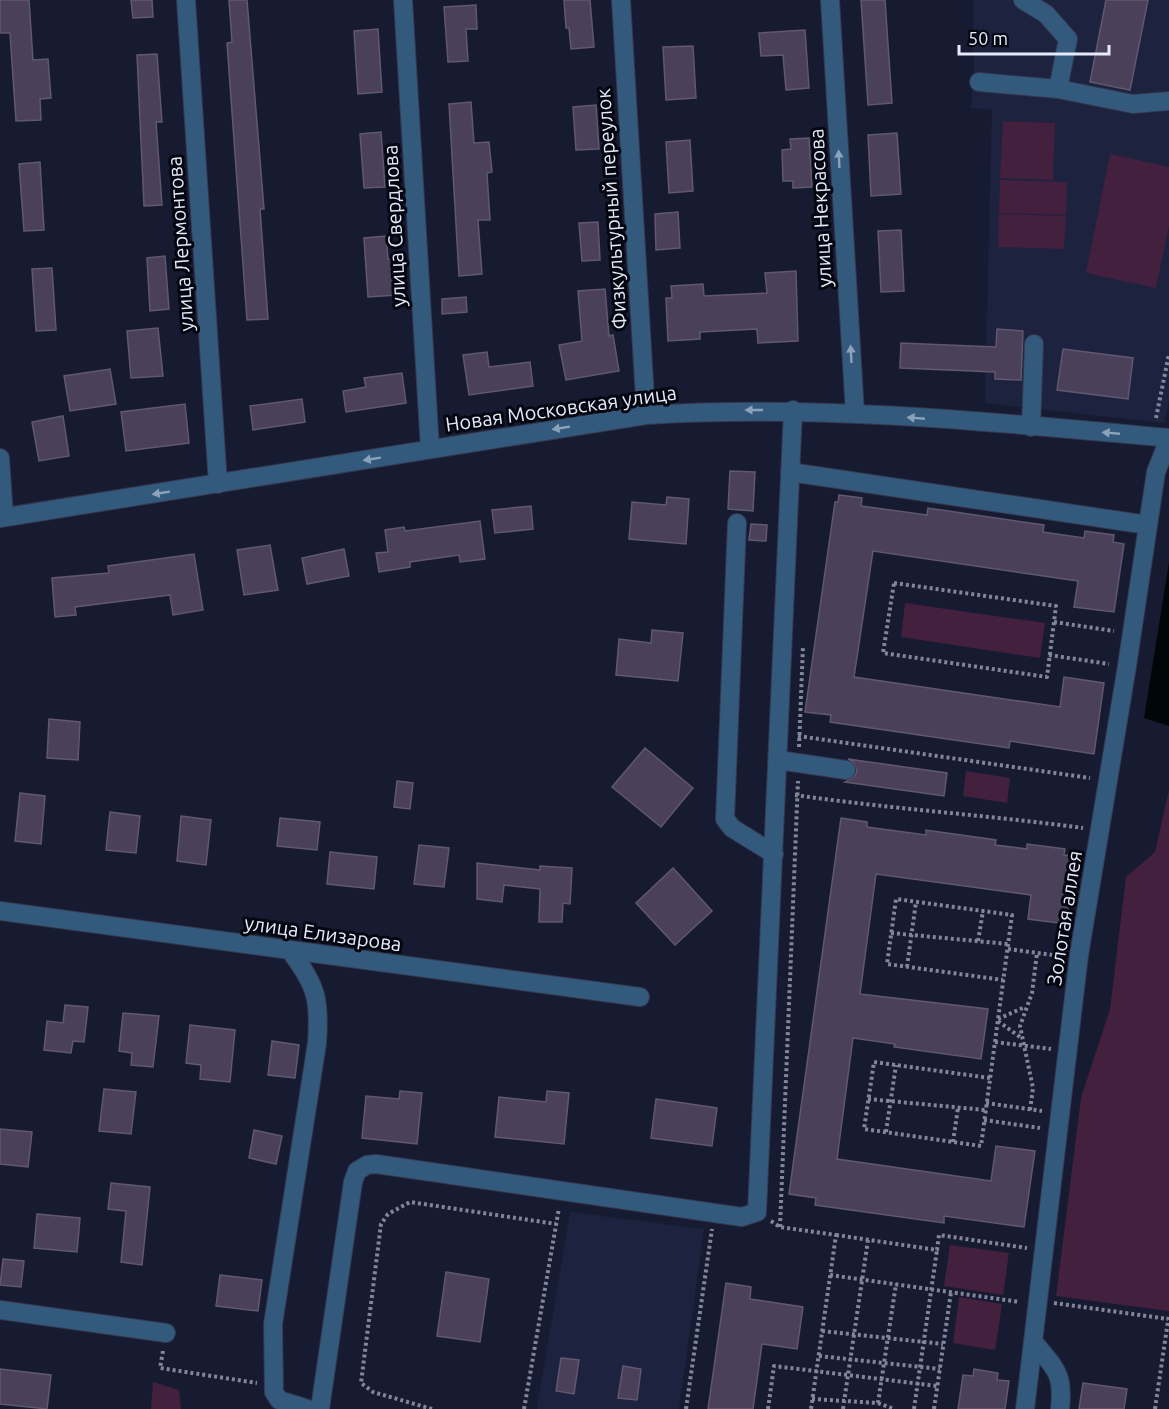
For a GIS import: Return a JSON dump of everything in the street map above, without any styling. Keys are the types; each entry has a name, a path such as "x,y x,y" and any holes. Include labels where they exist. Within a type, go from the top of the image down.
{"street":[{"name":"улица Лермонтова","path":"186,0 218,484"},
{"name":"улица Свердлова","path":"403,0 430,449"},
{"name":"Физкультурный переулок","path":"621,0 646,415"},
{"name":"улица Некрасова","path":"830,0 855,412"},
{"path":"1023,0 1046,14 1068,39 1058,88"},
{"path":"979,82 1058,88 1133,104 1169,101"},
{"path":"1031,427 1034,344"},
{"name":"Новая Московская улица","path":"2,518 646,415 722,410 855,412 1164,438"},
{"path":"320,1409 353,1182 357,1170 367,1165 376,1164 742,1217 757,1212 760,1202 793,410"},
{"name":"Золотая аллея","path":"1025,1409 1078,959 1109,781 1156,472 1164,438"},
{"path":"0,458 2,518"},
{"path":"790,472 1148,525"},
{"path":"737,524 725,819 732,828 774,854"},
{"path":"778,760 846,770"},
{"name":"улица Елизарова","path":"0,911 291,952 640,997"},
{"path":"291,952 309,975 320,1007 317,1043 273,1324 273,1385 279,1400 308,1409"},
{"path":"0,1310 166,1333"},
{"path":"1033,1341 1060,1376 1062,1383 1060,1409"}],"path":[{"path":"1164,438 1169,354"},
{"path":"894,583 1056,606 1054,622 1047,677 883,653 894,583"},
{"path":"1054,622 1132,634"},
{"path":"780,1227 804,641"},
{"path":"1049,655 1127,666"},
{"path":"779,733 1109,781"},
{"path":"777,792 870,806 1017,819 1100,831"},
{"path":"990,1078 874,1062 864,1129 981,1146 1012,915 896,899 887,964 1003,980"},
{"path":"907,967 916,902"},
{"path":"978,941 982,911"},
{"path":"891,933 978,941 1078,959"},
{"path":"1030,1110 1033,1088 1020,1037 1020,1026 1032,993 1037,953"},
{"path":"998,1020 1026,1007"},
{"path":"998,1020 1020,1037"},
{"path":"995,1042 1068,1052"},
{"path":"886,1132 896,1065"},
{"path":"868,1099 985,1110"},
{"path":"986,1103 1030,1110 1059,1122"},
{"path":"953,1142 958,1108"},
{"path":"984,1120 1059,1122"},
{"path":"432,1409 366,1389 360,1377 381,1224 393,1210 410,1202 556,1224 524,1409"},
{"path":"792,1229 937,1250"},
{"path":"686,1409 712,1230"},
{"path":"811,1409 836,1235"},
{"path":"914,1409 939,1235 1044,1250"},
{"path":"843,1409 868,1240"},
{"path":"830,1275 1037,1305 1059,1303 1168,1316 1155,1409"},
{"path":"878,1403 896,1284"},
{"path":"934,1409 951,1292"},
{"path":"822,1331 943,1344"},
{"path":"819,1356 940,1369"},
{"path":"768,1409 774,1366 848,1377 937,1386"},
{"path":"160,1368 273,1385"},
{"path":"812,1399 878,1403 894,1409"}],"shaded area":[{"path":"973,0 1169,0 1169,400 1164,423 985,403 992,110 971,108 974,68"},
{"path":"1003,121 1055,123 1053,180 1000,178"},
{"path":"1110,154 1169,167 1169,226 1156,288 1086,273"},
{"path":"1000,180 1067,182 1066,215 999,213"},
{"path":"999,214 1066,216 1064,249 998,247"},
{"path":"1169,562 1169,726 1144,718"},
{"path":"905,603 1045,623 1040,658 901,637"},
{"path":"966,771 1010,778 1007,803 963,796"},
{"path":"1169,790 1169,1311 1056,1296 1081,1098 1110,1009 1126,877 1155,852"},
{"path":"570,1212 704,1229 679,1409 537,1409"},
{"path":"950,1245 1009,1253 1003,1295 944,1286"},
{"path":"959,1297 1002,1304 995,1350 953,1343"},
{"path":"153,1382 179,1390 181,1409 151,1409"}],"building":[{"path":"0,0 29,0 33,60 48,59 51,98 40,99 41,120 16,121 10,33 0,33"},
{"path":"131,0 152,0 153,17 133,18"},
{"path":"229,0 247,0 264,209 260,209 268,319 247,320 227,43 232,42"},
{"path":"564,0 590,0 594,47 571,49 569,28 566,28"},
{"path":"861,0 885,0 892,103 868,105"},
{"path":"1106,0 1148,0 1130,90 1090,82"},
{"path":"476,5 477,29 466,29 468,61 448,62 444,7"},
{"path":"378,29 382,92 358,94 354,31"},
{"path":"805,30 809,88 786,90 783,55 761,56 759,33"},
{"path":"693,46 696,98 666,100 663,47"},
{"path":"157,54 162,122 156,122 162,205 144,206 137,55"},
{"path":"471,102 474,143 489,142 492,172 487,173 490,220 478,220 482,274 459,276 449,104"},
{"path":"596,105 599,149 576,150 573,107"},
{"path":"381,132 385,187 364,188 360,134"},
{"path":"897,133 901,194 871,196 868,135"},
{"path":"809,138 812,187 793,188 793,181 783,181 782,150 791,149 790,139"},
{"path":"690,140 693,191 669,193 666,142"},
{"path":"40,162 44,230 24,231 19,164"},
{"path":"678,212 680,248 656,250 655,214"},
{"path":"598,222 600,260 582,261 579,223"},
{"path":"901,230 904,291 881,292 878,231"},
{"path":"386,236 388,259 395,259 397,295 368,297 364,238"},
{"path":"165,256 169,309 150,311 147,258"},
{"path":"52,268 56,330 36,331 32,269"},
{"path":"796,271 798,341 758,343 757,329 700,332 700,339 668,341 666,298 672,298 671,286 703,284 704,296 767,293 765,273"},
{"path":"605,289 609,336 613,335 619,371 566,380 559,345 582,341 578,291"},
{"path":"466,297 467,312 442,314 442,299"},
{"path":"158,328 163,376 131,378 127,331"},
{"path":"997,329 1023,331 1021,380 995,379 995,372 900,368 901,343 996,347"},
{"path":"1063,349 1133,358 1128,399 1057,390"},
{"path":"487,352 489,367 530,362 533,386 469,395 463,355"},
{"path":"110,369 116,404 70,411 64,376"},
{"path":"402,373 406,403 346,412 343,391 366,387 364,378"},
{"path":"302,399 305,422 253,430 250,406"},
{"path":"185,404 189,443 126,451 121,412"},
{"path":"63,416 69,456 39,461 32,422"},
{"path":"730,471 755,472 753,511 728,509"},
{"path":"839,495 862,498 861,506 927,515 928,508 1044,525 1043,532 1084,538 1085,531 1114,535 1113,542 1124,544 1114,612 1074,607 1078,581 873,551 854,677 1060,707 1064,677 1104,683 1094,754 1010,741 1009,748 830,722 831,715 805,712 835,502 838,502"},
{"path":"667,497 689,499 686,544 629,539 632,502 666,505"},
{"path":"531,506 533,529 495,533 492,510"},
{"path":"480,521 485,559 460,562 459,555 410,562 410,567 379,572 376,553 388,552 385,530 404,527 405,531"},
{"path":"751,524 767,525 766,541 749,540"},
{"path":"270,545 278,590 244,595 237,550"},
{"path":"344,549 349,576 307,584 302,558"},
{"path":"194,554 203,610 173,615 170,595 75,607 76,615 55,617 52,578 109,573 108,566"},
{"path":"652,630 683,633 678,681 616,675 619,639 651,643"},
{"path":"49,719 80,722 78,760 47,758"},
{"path":"645,748 693,788 661,827 612,787"},
{"path":"848,759 947,773 944,796 845,782 854,777 857,771 853,762"},
{"path":"397,781 413,783 410,809 394,807"},
{"path":"20,793 45,796 41,844 15,841"},
{"path":"110,812 140,816 136,853 106,850"},
{"path":"181,816 211,820 206,865 177,861"},
{"path":"280,818 320,822 317,850 277,846"},
{"path":"841,818 867,822 867,827 926,835 926,830 996,840 995,845 1027,849 1027,844 1065,849 1064,855 1075,856 1066,924 1028,919 1031,895 876,874 860,994 988,1009 981,1059 894,1047 895,1044 853,1038 837,1159 991,1181 996,1146 1035,1151 1024,1227 944,1216 944,1223 815,1205 816,1198 789,1194"},
{"path":"419,845 449,848 444,887 414,884"},
{"path":"330,852 377,857 374,889 327,884"},
{"path":"477,863 540,870 540,866 572,868 570,904 563,903 562,922 539,922 540,889 504,885 502,902 477,899"},
{"path":"673,868 712,911 675,945 636,903"},
{"path":"65,1005 88,1007 84,1042 73,1041 71,1053 44,1050 47,1021 63,1023"},
{"path":"123,1013 159,1016 153,1067 131,1065 132,1053 119,1051"},
{"path":"190,1025 235,1030 230,1082 200,1079 201,1065 186,1063"},
{"path":"272,1041 299,1045 295,1078 268,1075"},
{"path":"104,1089 136,1092 131,1134 99,1131"},
{"path":"400,1091 422,1093 417,1144 362,1138 366,1096 399,1099"},
{"path":"547,1091 569,1093 564,1144 495,1137 499,1097 546,1102"},
{"path":"656,1099 717,1108 712,1146 651,1138"},
{"path":"0,1129 32,1132 28,1167 0,1164"},
{"path":"254,1130 282,1136 276,1164 249,1158"},
{"path":"111,1183 150,1187 142,1265 121,1262 126,1211 108,1209"},
{"path":"37,1214 80,1218 77,1252 34,1248"},
{"path":"3,1259 24,1261 21,1287 0,1285"},
{"path":"446,1272 489,1279 480,1342 437,1336"},
{"path":"220,1275 262,1280 258,1311 216,1306"},
{"path":"726,1283 751,1287 750,1299 803,1307 797,1349 762,1344 753,1409 708,1409"},
{"path":"561,1358 579,1360 574,1394 556,1391"},
{"path":"623,1366 641,1369 637,1400 618,1398"},
{"path":"0,1369 51,1375 47,1409 0,1404"},
{"path":"974,1369 998,1373 997,1380 1009,1381 1005,1409 958,1409 963,1375 973,1376"},
{"path":"1083,1383 1127,1389 1124,1409 1079,1409"}]}
